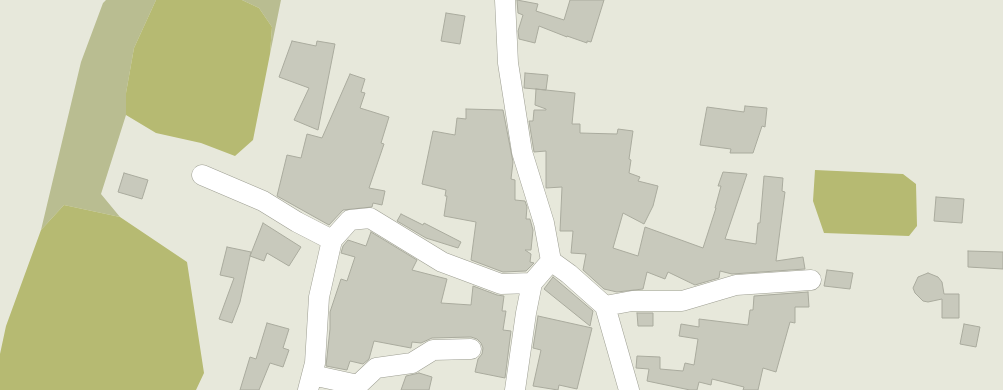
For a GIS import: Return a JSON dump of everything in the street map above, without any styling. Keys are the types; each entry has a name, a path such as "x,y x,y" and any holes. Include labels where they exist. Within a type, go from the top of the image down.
{"street":[{"path":"505,0 508,63 522,152 544,222 551,261 569,274 605,306 629,390"},
{"path":"202,175 263,201 297,222 332,240"},
{"path":"471,349 433,350 412,363 376,368 358,386 310,382 315,363 319,297 332,240 350,220 370,218 442,262 501,284 532,283"},
{"path":"515,390 532,283 551,261"},
{"path":"605,306 632,301 682,301 736,285 811,280"}],"shaded area":[{"path":"106,0 156,0 134,48 126,93 126,115 101,194 120,217 64,205 41,230 81,62 103,3"},
{"path":"156,0 242,0 259,8 272,27 270,54 253,140 235,156 201,143 156,133 126,115 126,93 134,48"},
{"path":"242,0 281,0 270,54 272,27 259,8"},
{"path":"815,170 903,174 916,184 917,226 909,236 824,233 813,201"},
{"path":"64,205 120,217 187,262 204,373 196,390 0,390 0,354 6,326 41,230"}],"building":[{"path":"517,0 538,4 536,11 564,20 570,0 604,0 591,42 587,41 587,43 567,37 539,26 535,43 519,39 518,31 523,15 518,13"},
{"path":"446,13 465,16 460,44 441,41"},
{"path":"292,41 316,46 317,41 335,44 318,130 294,120 309,88 279,77"},
{"path":"525,73 548,75 546,90 524,88"},
{"path":"350,74 365,79 361,92 365,93 360,108 389,117 381,143 384,144 369,188 385,191 382,205 373,203 372,207 343,210 329,225 277,196 287,155 301,158 307,134 322,138"},
{"path":"536,89 575,93 572,124 580,124 580,133 617,134 618,129 633,131 629,173 640,177 638,181 658,186 653,206 644,224 623,213 613,248 638,256 645,227 703,248 716,208 721,186 718,186 723,172 747,174 725,239 756,244 758,223 760,223 764,176 783,178 782,191 785,192 776,261 803,257 805,269 732,274 720,271 719,278 695,285 668,272 665,279 647,272 643,289 617,292 604,289 583,270 586,254 571,253 573,231 560,231 562,187 546,188 546,151 534,152 529,121 533,121 534,110 546,110 535,105"},
{"path":"745,106 767,108 765,127 762,126 753,153 730,153 731,149 700,145 707,107 744,112"},
{"path":"466,109 503,110 513,162 511,179 515,180 515,200 525,201 527,207 526,219 530,219 533,230 531,250 525,250 531,254 530,262 534,263 526,271 503,272 471,260 476,222 444,216 446,190 422,184 433,131 455,135 457,118 466,119"},
{"path":"124,173 148,180 142,199 118,192"},
{"path":"936,197 964,199 962,223 934,221"},
{"path":"401,214 423,225 424,223 461,242 458,248 426,238 397,221"},
{"path":"263,223 301,247 289,266 267,253 264,261 250,256"},
{"path":"371,232 417,260 412,270 447,279 441,303 471,305 473,286 504,296 502,311 506,311 503,330 511,331 505,378 475,372 483,348 477,339 471,337 432,338 421,343 412,342 411,348 374,341 369,359 363,364 350,361 347,370 326,366 330,312 341,279 347,281 355,257 341,253 343,246 348,240 366,246"},
{"path":"227,247 251,252 240,302 232,323 219,319 234,278 220,275"},
{"path":"968,251 1003,252 1003,269 968,267"},
{"path":"827,270 853,273 850,289 824,286"},
{"path":"928,273 938,277 942,282 944,294 959,294 959,318 942,318 942,299 928,302 923,301 915,293 913,288 918,277"},
{"path":"553,277 593,311 590,326 544,289"},
{"path":"808,292 809,307 795,307 795,323 790,322 776,372 763,368 758,390 743,390 744,387 712,379 711,385 699,382 697,390 690,390 647,381 649,369 636,368 637,356 660,357 660,369 683,371 685,363 694,365 698,339 679,336 681,324 699,327 699,319 748,325 750,310 753,310 754,296"},
{"path":"637,313 653,313 653,326 638,326"},
{"path":"538,316 592,328 577,389 559,385 558,390 533,386 541,350 533,348"},
{"path":"267,323 289,329 283,348 289,350 283,367 270,363 259,390 240,390 250,357 256,359"},
{"path":"964,324 980,327 976,347 960,344"},
{"path":"419,373 432,377 429,390 401,390 406,376"}]}
